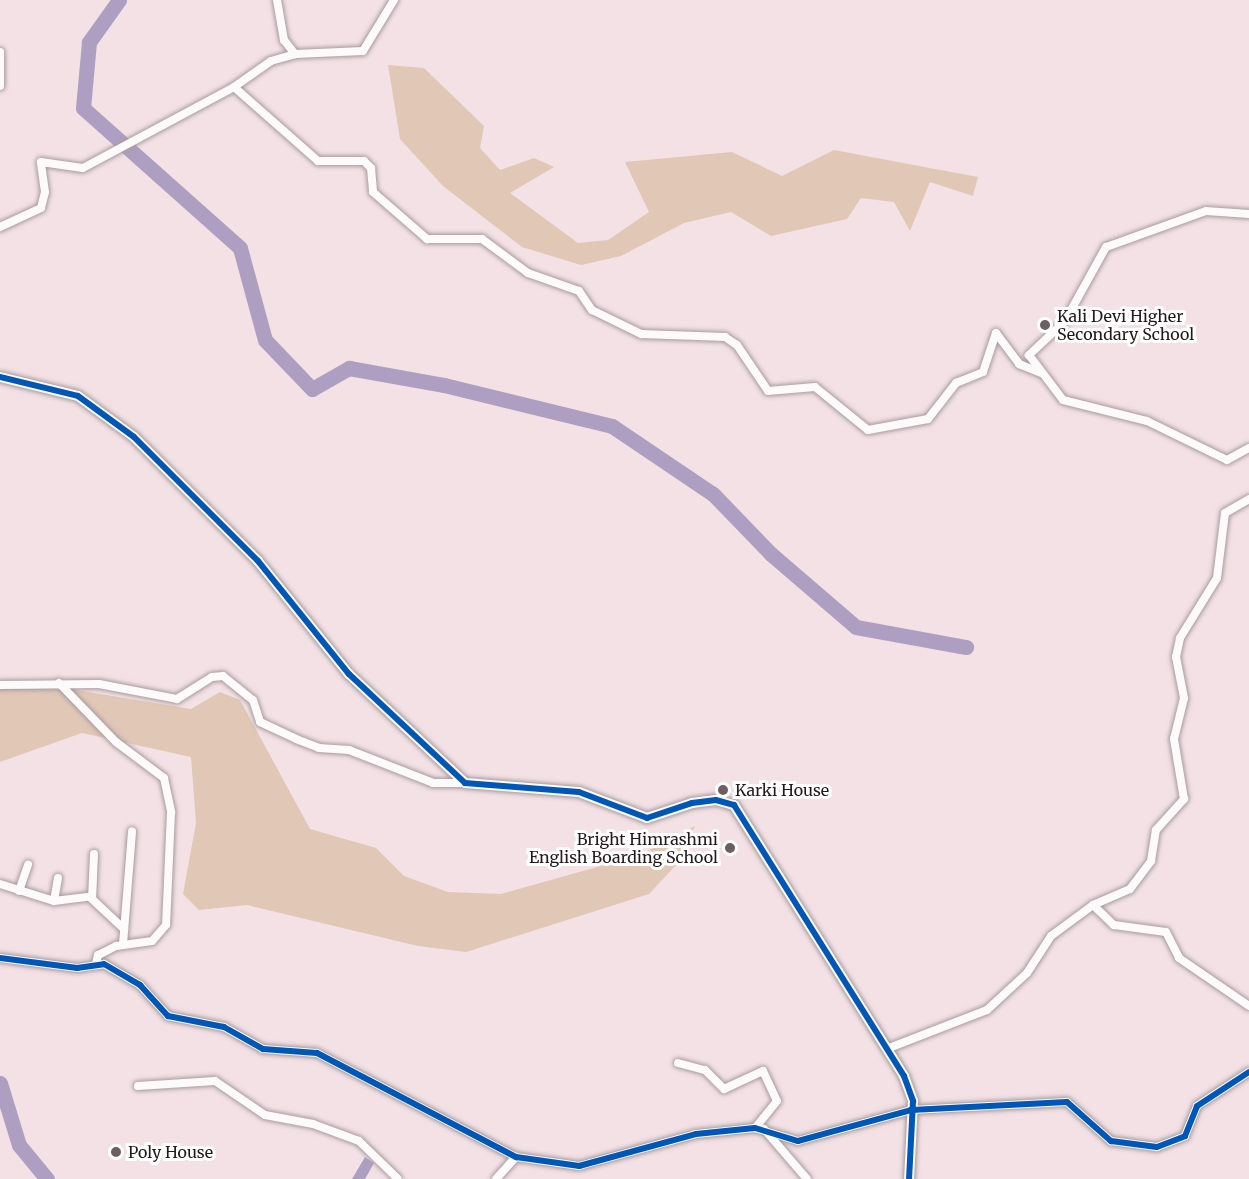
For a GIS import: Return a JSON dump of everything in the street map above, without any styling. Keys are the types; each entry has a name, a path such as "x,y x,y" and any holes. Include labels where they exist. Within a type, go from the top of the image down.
{"street":[{"path":"277,0 284,40 296,54"},
{"path":"0,227 41,208 45,192 41,162 83,168 234,87 271,62 296,54 363,51 394,0"},
{"path":"0,52 0,86"},
{"path":"234,87 318,161 364,161 371,168 373,192 427,239 482,239 528,273 579,291 592,310 640,334 725,337 737,345 768,391 815,387 868,430 928,419 956,383 983,372 996,333 1019,364 1041,373"},
{"path":"1249,214 1206,211 1106,247 1065,321 1029,355 1063,400 1147,421 1196,449 1227,460 1249,448"},
{"path":"0,377 78,396 134,437 258,561 349,674 465,783"},
{"path":"889,1048 987,1010 1028,973 1051,936 1093,905 1130,889 1151,861 1156,830 1184,799 1174,740 1184,698 1176,657 1180,638 1217,578 1225,513 1249,499"},
{"path":"0,685 57,682 177,699 212,677 223,676 253,700 260,722 320,748 349,750 433,783 465,783 579,792 647,819 692,803 716,800 734,805 889,1048 912,1096 909,1179"},
{"path":"57,682 84,703 116,742 154,767 167,789 171,868 166,925 152,941 123,944 98,955 96,964"},
{"path":"123,944 132,831"},
{"path":"94,854 92,896 124,929"},
{"path":"20,891 28,865"},
{"path":"54,901 58,878"},
{"path":"0,884 54,901 92,896"},
{"path":"1093,905 1114,926 1166,932 1179,958 1249,1006"},
{"path":"0,958 77,968 96,964 133,980 168,1016 213,1023 263,1049 317,1053 516,1157 579,1166 645,1144 760,1128 798,1141 911,1110 1067,1102 1110,1141 1157,1147 1185,1136 1197,1106 1249,1072"},
{"path":"678,1063 705,1070 724,1089 763,1071 777,1101 760,1128"},
{"path":"138,1086 215,1081 265,1115 313,1124 359,1142 398,1179"},
{"path":"760,1128 807,1179"},
{"path":"496,1179 516,1157"}],"shaded area":[{"path":"388,65 424,68 484,126 480,148 500,170 534,158 554,167 510,193 578,243 608,240 649,212 625,162 732,152 782,176 834,150 978,177 973,196 930,182 910,231 894,202 861,198 847,219 771,236 731,212 684,223 621,256 581,265 522,247 443,186 400,139"},
{"path":"39,684 191,709 220,692 240,700 310,829 376,848 404,876 448,892 501,894 640,855 695,826 677,864 649,894 466,952 418,946 247,905 199,910 183,894 196,823 191,757 82,733 0,762 0,687"},
{"path":"365,1157 374,1163 365,1179 352,1179"}],"waterway":[{"path":"119,0 89,42 83,108 240,248 265,340 312,389 349,368 444,385 612,426 713,494 771,554 856,627 966,647"},
{"path":"0,1083 19,1145 47,1179"}],"cycle path":[{"path":"0,377 78,396 134,437 258,561 349,674 465,783 579,792 647,818 692,803 716,800 734,805 904,1076 913,1101 909,1179"},
{"path":"0,958 77,968 104,964 140,985 168,1016 224,1027 263,1049 317,1053 516,1157 579,1166 696,1134 755,1128 798,1141 911,1110 1067,1102 1111,1141 1157,1147 1185,1136 1197,1106 1249,1072"}],"place":[{"name":"Kali Devi Higher Secondary School","path":"1045,325"},
{"name":"Karki House","path":"723,790"},
{"name":"Bright Himrashmi English Boarding School","path":"730,848"},
{"name":"Poly House","path":"116,1152"}]}
